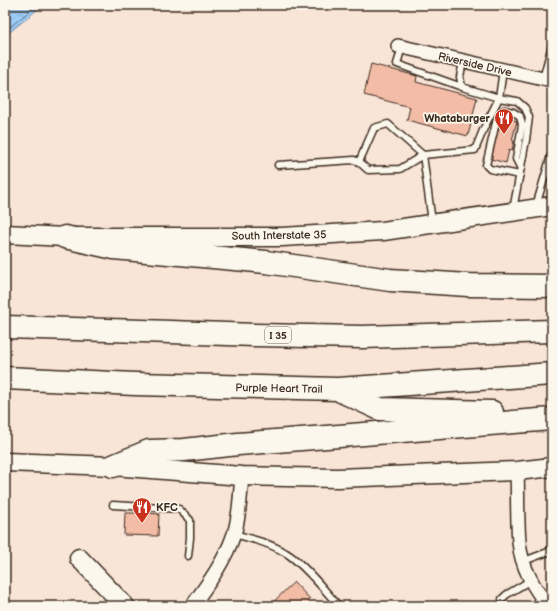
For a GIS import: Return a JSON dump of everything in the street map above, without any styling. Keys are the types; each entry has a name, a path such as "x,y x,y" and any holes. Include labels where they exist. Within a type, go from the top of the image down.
{"highway":[{"path":"56,237 114,248 266,262 390,280 468,285 552,286"},
{"name":"I 35","path":"5,328 142,330 255,335 362,337 552,331"},
{"name":"Purple Heart Trail","path":"5,378 135,384 338,389 552,374"},
{"path":"338,389 380,409 513,413 547,420"},
{"path":"113,466 149,451 184,450 238,444 547,420"}],"main road":[{"name":"South Interstate 35","path":"5,234 56,237 282,237 383,231 543,208"},
{"path":"5,462 113,466 242,476 338,478 517,471 552,467"},
{"path":"79,558 115,603"}],"street":[{"name":"Riverside Drive","path":"400,47 547,80"},
{"path":"517,471 519,544 531,580 541,598 549,606"},
{"path":"192,606 220,566 234,534 239,509 242,476"}],"lane":[{"path":"547,80 552,45"},
{"path":"400,47 397,64 462,87 499,98 517,101 525,108 529,117 513,212"},
{"path":"462,87 460,77 463,61"},
{"path":"278,165 354,160 359,162 368,170 400,169 423,155 475,150 499,98 504,70"},
{"path":"504,110 513,112 520,116 522,125 516,159 520,172 490,169 486,165 498,114 504,110"},
{"path":"359,162 374,128 388,124 423,155 432,224"},
{"path":"543,208 552,152"},
{"path":"112,505 179,509 190,520 188,556"},
{"path":"234,534 266,543 287,553 338,606"},
{"path":"524,561 548,552 552,548"},
{"path":"502,599 531,580"}],"water":[{"path":"5,5 43,5 5,36"}],"building":[{"path":"371,64 417,76 416,82 477,98 468,136 407,120 410,107 364,95"},
{"name":"Whataburger","path":"502,117 517,121 512,140 514,141 512,151 509,150 506,163 491,159 495,141 493,141"},
{"name":"KFC","path":"137,512 159,514 158,536 124,535 125,513"},
{"path":"294,582 310,599 308,601 313,606 269,606"}],"place":[{"name":"Whataburger","path":"504,135"},
{"name":"KFC","path":"142,524"}]}
